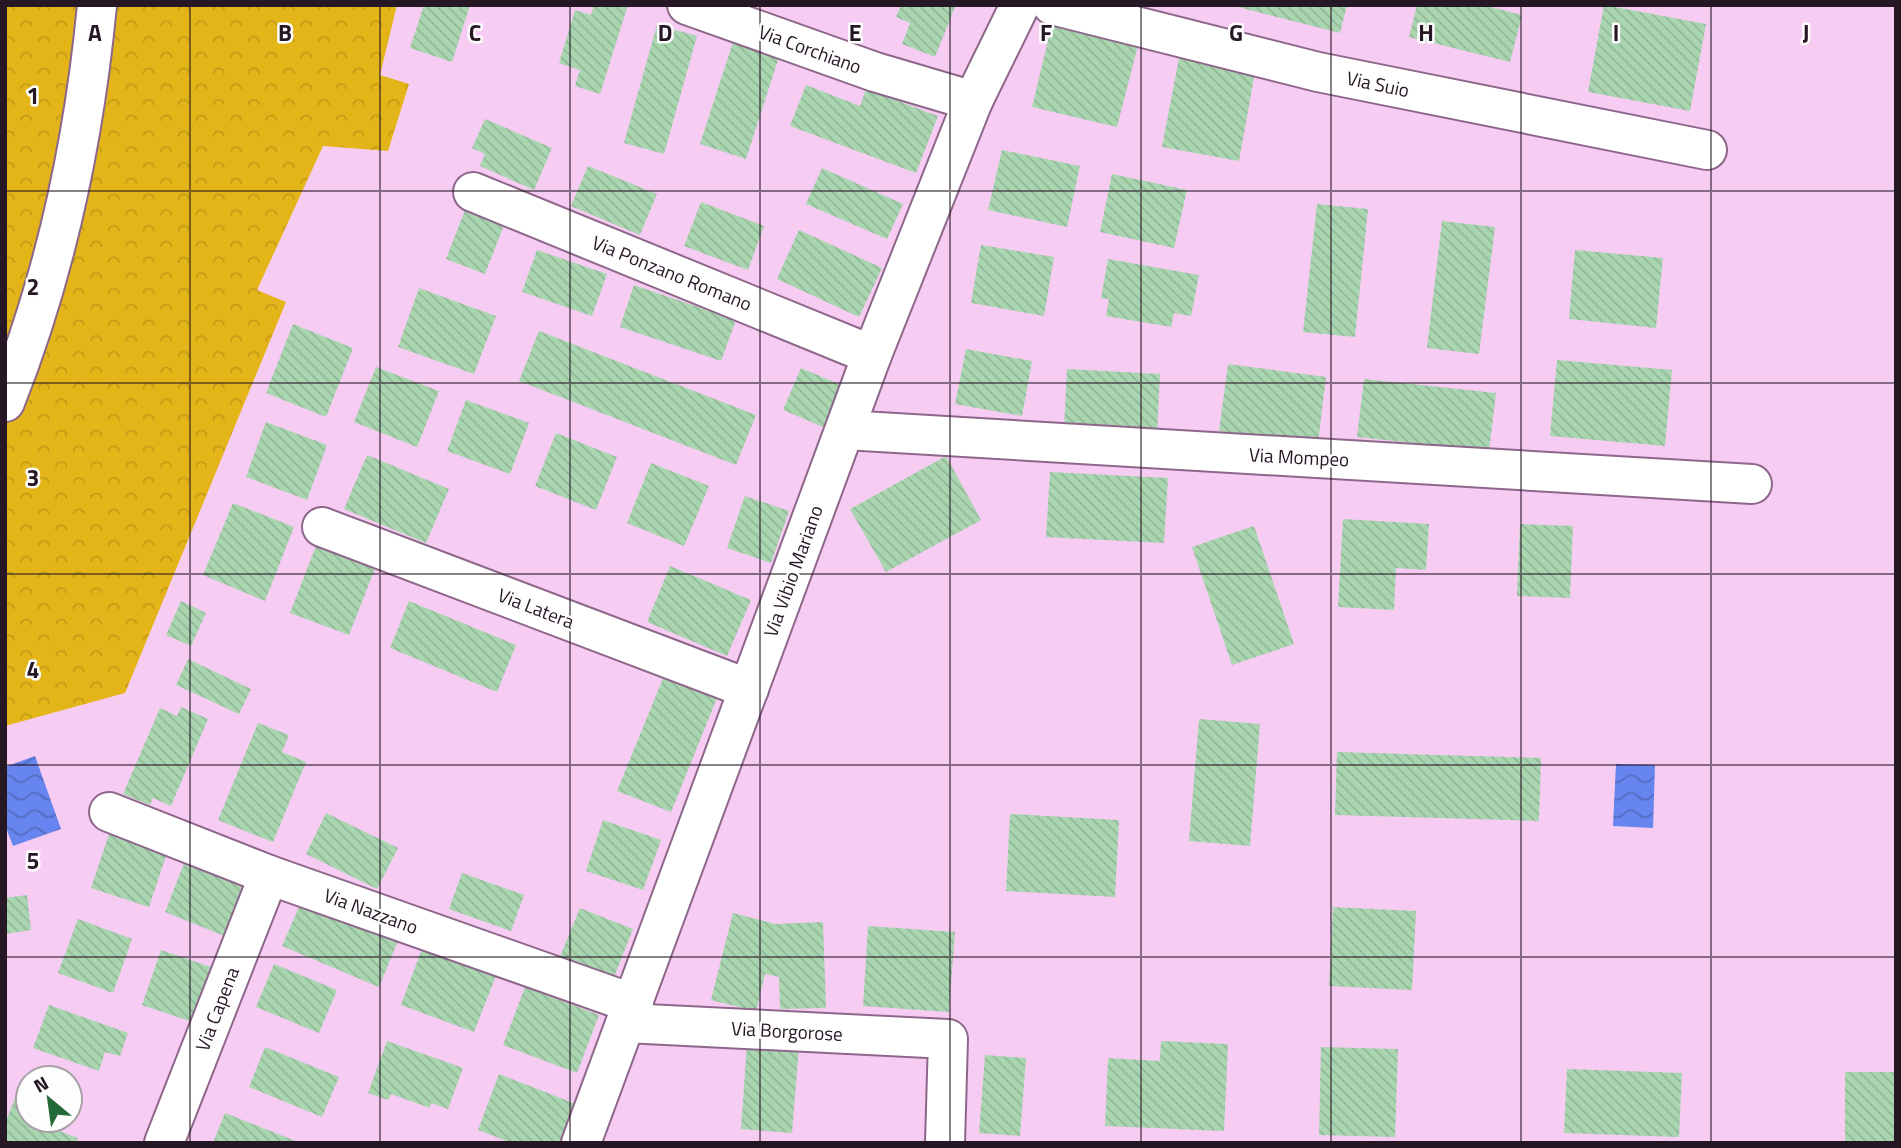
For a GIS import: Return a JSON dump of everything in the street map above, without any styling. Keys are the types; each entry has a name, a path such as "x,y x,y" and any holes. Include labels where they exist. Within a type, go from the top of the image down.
{"street":[{"path":"5,402 41,304 61,227 83,121 97,5"},
{"name":"Via Corchiano","path":"687,5 734,13 875,72 973,101"},
{"name":"Via Vibio Mariano","path":"581,1143 872,355 973,101 1020,5"},
{"name":"Via Suio","path":"1052,5 1318,72 1707,150"},
{"name":"Via Ponzano Romano","path":"473,192 872,355"},
{"name":"Via Mompeo","path":"845,430 1752,484"},
{"name":"Via Latera","path":"322,527 749,689"},
{"name":"Via Nazzano","path":"109,812 630,1014"},
{"name":"Via Capena","path":"164,1143 269,875"},
{"name":"Via Borgorose","path":"630,1014 948,1040 945,1143"}],"green space":[{"path":"5,5 397,5 380,75 409,84 388,151 323,146 257,290 286,302 125,693 5,726"}],"water":[{"path":"35,756 61,829 13,846 5,825 5,767"},
{"path":"1616,764 1655,765 1653,828 1613,826"}],"building":[{"path":"424,5 470,5 452,62 410,48"},
{"path":"594,5 628,5 600,94 575,86 580,70 559,63 575,10 591,15"},
{"path":"901,5 955,7 935,57 902,44 910,23 896,17"},
{"path":"1230,5 1347,5 1340,33"},
{"path":"1417,5 1483,5 1522,15 1510,62 1409,37"},
{"path":"1604,5 1706,24 1690,111 1588,92"},
{"path":"1052,24 1138,45 1117,127 1032,107"},
{"path":"657,25 697,36 664,154 624,143"},
{"path":"733,42 779,57 746,159 700,144"},
{"path":"1179,58 1255,72 1239,161 1162,147"},
{"path":"806,85 860,106 866,89 938,116 916,173 790,126"},
{"path":"485,119 552,148 534,190 480,166 485,154 472,148"},
{"path":"1002,150 1080,166 1067,227 988,210"},
{"path":"588,166 657,194 640,235 571,206"},
{"path":"822,168 903,204 887,239 806,204"},
{"path":"1112,174 1187,190 1174,248 1100,232"},
{"path":"701,202 764,226 748,270 684,246"},
{"path":"1317,204 1368,209 1355,337 1303,332"},
{"path":"467,205 506,220 485,274 446,259"},
{"path":"1442,221 1495,227 1479,354 1427,348"},
{"path":"799,230 882,268 859,317 777,279"},
{"path":"981,245 1054,257 1044,316 971,303"},
{"path":"537,250 607,274 592,316 522,292"},
{"path":"1575,250 1663,258 1656,328 1569,319"},
{"path":"1108,259 1199,275 1191,316 1174,313 1171,327 1106,316 1109,299 1101,298"},
{"path":"634,285 736,320 721,361 620,327"},
{"path":"419,288 496,316 474,374 398,347"},
{"path":"293,324 353,348 326,417 266,393"},
{"path":"539,331 756,415 736,465 519,381"},
{"path":"966,349 1032,361 1022,416 955,404"},
{"path":"1557,360 1672,370 1665,446 1550,436"},
{"path":"1228,364 1326,377 1318,443 1219,431"},
{"path":"376,367 439,391 417,447 354,422"},
{"path":"801,368 841,385 823,427 783,410"},
{"path":"1067,369 1160,374 1157,433 1064,428"},
{"path":"1364,379 1496,393 1489,451 1357,437"},
{"path":"466,400 529,423 510,474 447,451"},
{"path":"266,422 327,445 307,500 246,477"},
{"path":"556,433 617,457 596,510 535,486"},
{"path":"367,455 449,489 426,543 344,509"},
{"path":"946,456 981,520 886,572 850,509"},
{"path":"651,463 709,486 684,546 627,523"},
{"path":"1050,472 1168,478 1164,543 1046,537"},
{"path":"745,496 789,511 771,563 727,548"},
{"path":"233,503 294,527 265,601 203,575"},
{"path":"1343,519 1429,524 1426,570 1396,568 1394,610 1338,607"},
{"path":"1520,524 1573,526 1570,598 1517,596"},
{"path":"1254,526 1294,644 1232,665 1192,547"},
{"path":"319,538 378,561 349,635 290,613"},
{"path":"670,566 751,600 727,656 647,622"},
{"path":"181,601 206,613 191,646 166,635"},
{"path":"409,601 516,645 497,692 390,648"},
{"path":"188,659 251,689 239,714 176,685"},
{"path":"666,671 719,693 671,812 617,791"},
{"path":"181,707 208,719 171,806 153,798 150,805 123,794 160,708 177,716"},
{"path":"1199,719 1260,724 1250,846 1189,841"},
{"path":"258,723 289,735 282,752 306,762 273,842 218,820"},
{"path":"1337,752 1541,758 1539,821 1335,815"},
{"path":"326,813 398,848 377,889 306,854"},
{"path":"1010,814 1119,820 1115,897 1006,891"},
{"path":"603,820 661,840 643,890 586,871"},
{"path":"110,831 168,850 149,907 91,888"},
{"path":"187,856 249,880 227,937 165,912"},
{"path":"462,873 524,895 511,931 449,909"},
{"path":"27,895 31,930 5,934 5,898"},
{"path":"302,900 398,941 379,987 282,946"},
{"path":"1333,907 1416,911 1412,990 1329,986"},
{"path":"580,908 633,929 611,985 557,964"},
{"path":"733,913 775,924 823,922 826,1008 780,1009 779,977 765,974 756,1011 711,1000"},
{"path":"78,919 132,939 113,993 58,973"},
{"path":"868,926 955,932 949,1012 863,1006"},
{"path":"423,946 497,973 474,1032 401,1005"},
{"path":"161,950 214,968 195,1023 142,1005"},
{"path":"274,964 337,990 319,1033 256,1007"},
{"path":"525,987 599,1015 577,1073 503,1045"},
{"path":"49,1005 128,1033 120,1056 105,1052 99,1071 33,1048"},
{"path":"387,1041 463,1068 448,1109 431,1103 430,1108 391,1094 388,1100 368,1093"},
{"path":"1161,1041 1228,1044 1224,1131 1105,1126 1108,1058 1160,1061"},
{"path":"747,1043 799,1047 792,1133 741,1129"},
{"path":"265,1047 339,1077 322,1117 249,1087"},
{"path":"1321,1047 1398,1049 1395,1137 1319,1135"},
{"path":"985,1055 1026,1058 1020,1136 979,1133"},
{"path":"1567,1069 1682,1073 1679,1137 1564,1133"},
{"path":"1845,1072 1896,1072 1896,1143 1845,1143"},
{"path":"499,1074 576,1104 561,1143 512,1143 478,1130"},
{"path":"14,1100 14,1134 67,1134 78,1138 76,1143 5,1143 5,1124"},
{"path":"225,1113 301,1143 213,1143"}]}
